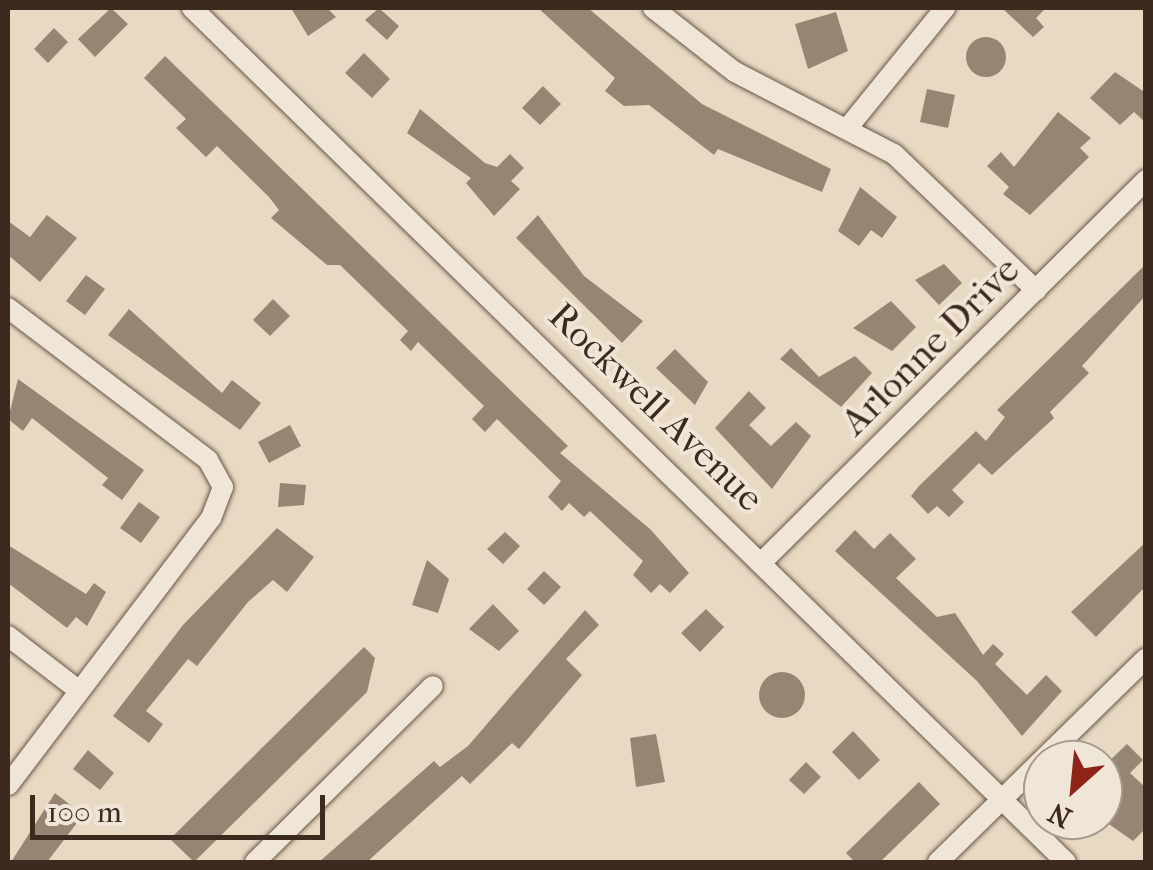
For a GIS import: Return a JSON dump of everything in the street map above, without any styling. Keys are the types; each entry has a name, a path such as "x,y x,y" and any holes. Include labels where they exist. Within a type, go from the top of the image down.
{"street":[{"name":"Rockwell Avenue","path":"192,8 764,560 1066,862"},
{"path":"652,8 734,72 850,126 929,182 1036,290"},
{"path":"850,126 944,8"},
{"name":"Arlonne Drive","path":"764,560 1146,180"},
{"path":"8,308 208,460 222,487 211,518 8,785"},
{"path":"8,636 78,690"},
{"path":"938,862 1146,658"},
{"path":"254,862 433,686"}],"building":[{"path":"111,8 128,24 95,57 78,39"},
{"path":"291,8 327,8 336,17 308,36"},
{"path":"379,8 399,26 387,40 365,20"},
{"path":"538,8 588,8 702,104 831,169 822,192 718,149 714,155 649,105 624,106 605,91 615,78"},
{"path":"1002,8 1046,8 1036,18 1044,27 1033,37"},
{"path":"836,12 848,51 808,69 795,24"},
{"path":"54,28 68,42 48,63 34,49"},
{"path":"986,37 1000,43 1006,57 1000,71 986,77 972,71 966,57 972,43"},
{"path":"364,53 390,79 372,98 345,73"},
{"path":"165,56 568,446 560,453 651,530 689,573 670,593 660,584 651,593 633,575 643,561 590,511 584,517 569,503 562,511 548,497 561,481 497,419 485,432 472,419 484,406 418,342 411,351 400,340 408,331 340,265 327,265 271,218 279,210 217,146 206,157 176,128 186,119 144,78"},
{"path":"1115,72 1146,93 1146,123 1134,112 1120,125 1090,98"},
{"path":"543,86 561,104 540,125 522,108"},
{"path":"927,89 955,95 948,128 920,122"},
{"path":"420,109 485,163 497,167 510,154 524,168 511,181 520,189 494,216 466,183 471,178 407,133"},
{"path":"1058,112 1091,138 1080,148 1089,157 1030,215 1003,194 1009,187 987,166 1001,152 1014,167"},
{"path":"860,187 897,217 882,238 871,230 859,246 838,231"},
{"path":"47,215 77,238 40,282 8,255 8,221 30,237"},
{"path":"538,215 584,276 643,321 622,343 516,238"},
{"path":"944,264 962,283 939,305 915,280"},
{"path":"1146,264 1146,295 1082,366 1089,373 1050,412 1054,418 992,475 979,463 952,490 964,502 949,517 937,506 928,514 911,496 919,486 976,431 986,441 1005,417 997,410"},
{"path":"86,275 105,289 85,315 66,301"},
{"path":"273,299 290,316 270,336 253,320"},
{"path":"891,301 916,327 892,351 853,328"},
{"path":"129,309 222,393 232,380 261,403 240,430 108,335"},
{"path":"791,348 819,377 855,356 872,373 841,407 780,359"},
{"path":"675,349 708,382 695,405 656,368"},
{"path":"18,379 144,470 122,500 102,485 108,478 32,418 23,431 8,419"},
{"path":"749,391 766,408 749,425 771,446 796,422 811,436 772,489 715,428"},
{"path":"290,425 301,446 269,463 258,442"},
{"path":"280,483 306,485 304,505 278,507"},
{"path":"139,502 160,517 141,543 120,528"},
{"path":"277,528 314,557 287,592 273,580 248,602 197,666 188,659 146,711 163,724 149,743 113,716 183,625"},
{"path":"855,530 874,549 890,533 916,559 896,578 937,617 955,613 983,655 993,644 1004,654 995,664 1027,695 1046,675 1062,691 1022,736 977,681 835,551"},
{"path":"505,532 520,546 503,564 487,549"},
{"path":"1146,542 1146,586 1096,637 1071,612"},
{"path":"8,545 86,594 94,583 106,592 87,626 76,617 67,628 8,583"},
{"path":"427,560 449,579 438,613 412,605"},
{"path":"544,571 561,587 544,605 527,589"},
{"path":"493,604 519,631 499,651 469,629"},
{"path":"706,609 724,627 700,652 681,633"},
{"path":"585,610 599,625 566,659 582,675 519,749 512,743 470,784 462,776 367,862 319,862 434,761 440,767 468,746"},
{"path":"364,647 375,658 367,692 194,862 170,839"},
{"path":"782,672 798,679 805,695 798,711 782,718 766,711 759,695 766,679"},
{"path":"853,731 880,760 859,780 832,752"},
{"path":"656,734 665,782 636,787 630,738"},
{"path":"1127,744 1143,760 1130,773 1146,788 1146,828 1133,841 1123,834 1123,748"},
{"path":"88,750 114,773 100,790 73,769"},
{"path":"806,762 821,777 804,794 789,780"},
{"path":"919,782 940,804 880,862 855,862 846,853"},
{"path":"55,793 83,815 47,862 11,862"}]}
